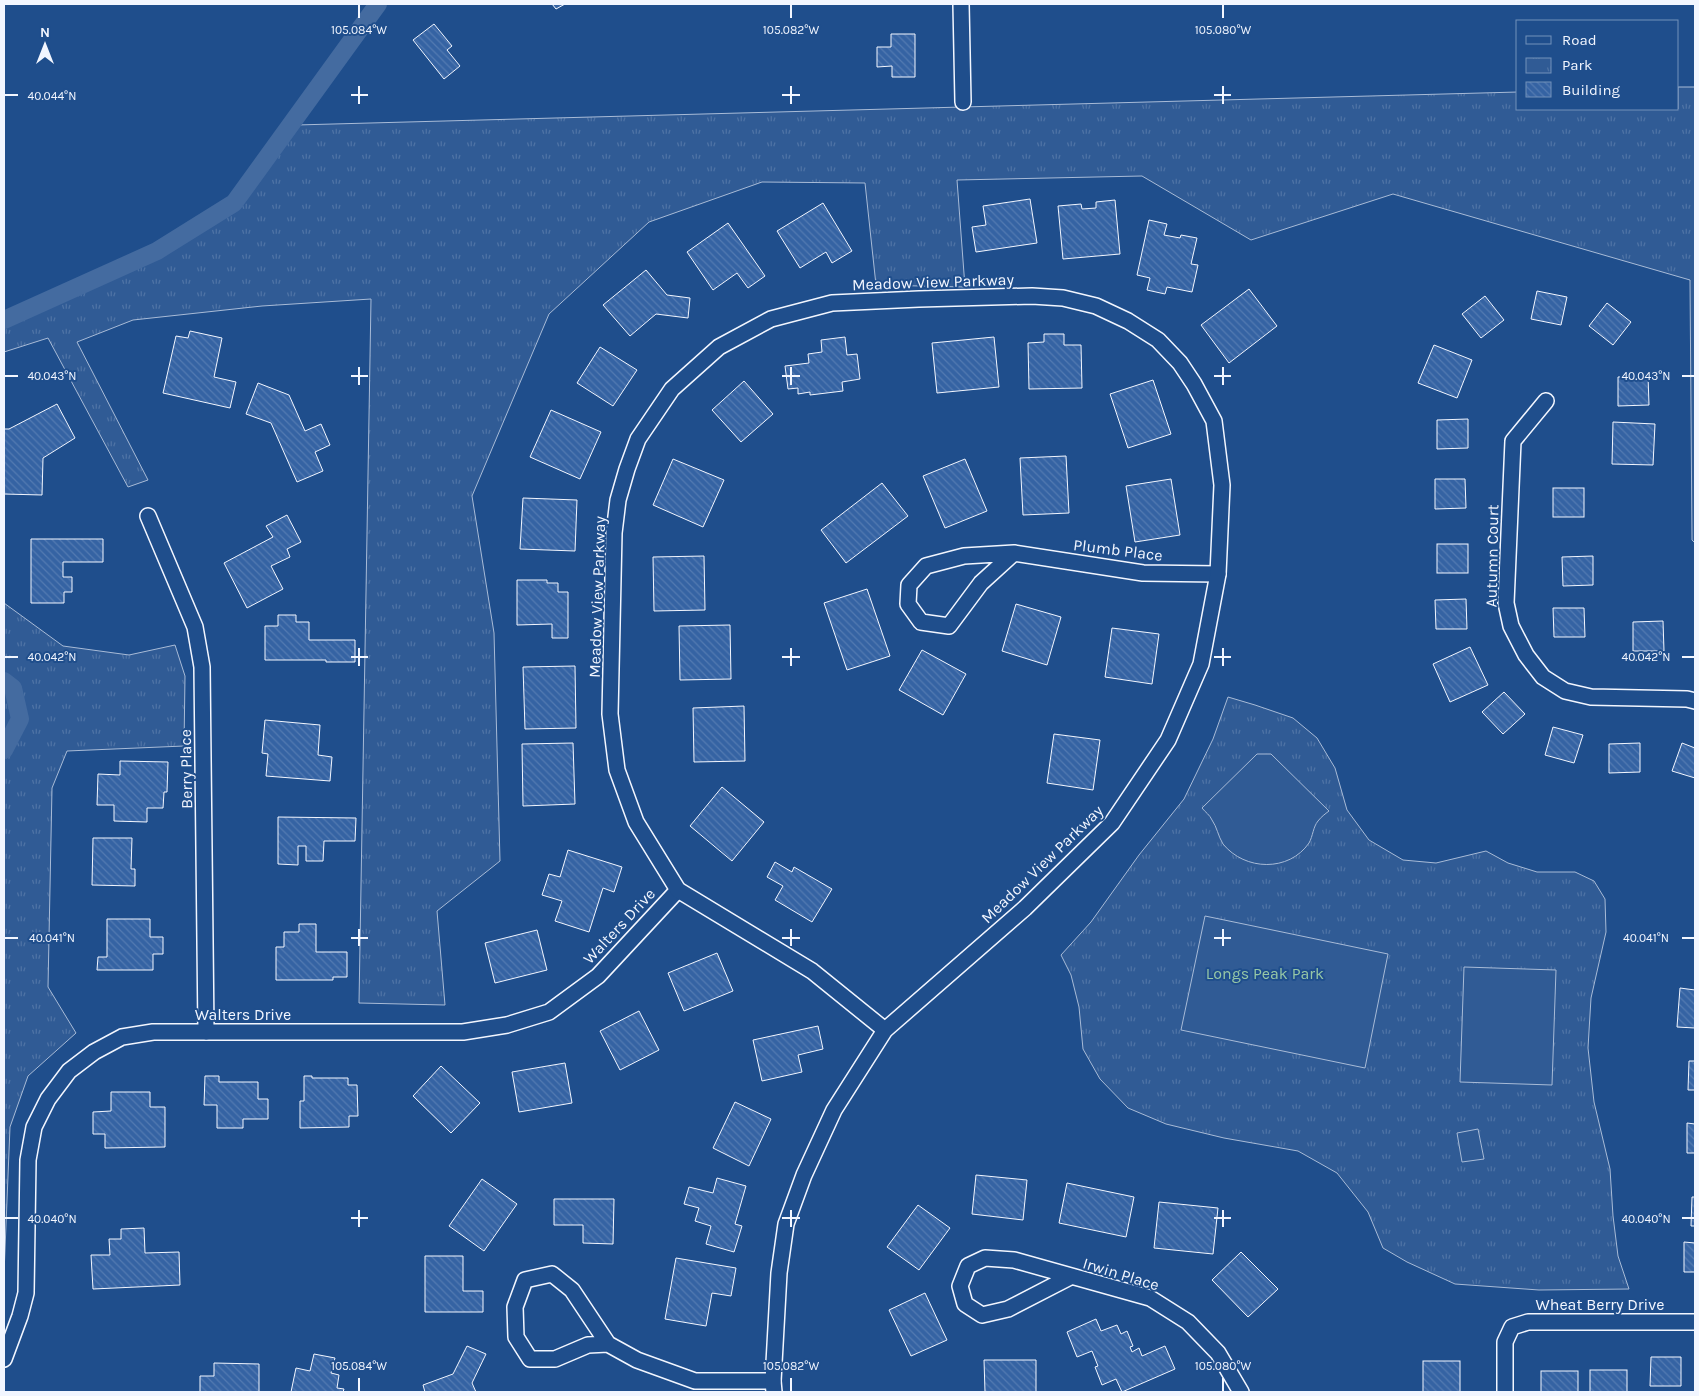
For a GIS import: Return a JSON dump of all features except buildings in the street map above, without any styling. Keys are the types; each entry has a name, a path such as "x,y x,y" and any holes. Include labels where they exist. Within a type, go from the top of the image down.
{"street":[{"path":"961,4 963,102"},
{"name":"Meadow View Parkway","path":"773,1387 779,1273 786,1224 804,1175 834,1110 885,1030 1025,908 1112,823 1168,740 1201,664 1218,574 1222,485 1214,421 1180,363 1158,340 1128,321 1096,306 1063,298 1032,296 919,299 832,303 772,319 719,346 672,389 638,440 627,469 618,500 614,533 610,714 617,770 636,822 678,890 812,971 885,1030"},
{"name":"Autumn Court","path":"1546,401 1513,441 1506,603 1511,626 1526,655 1543,677 1565,691 1591,698 1687,699 1695,701"},
{"name":"Berry Place","path":"148,516 196,627 202,667 206,1032"},
{"name":"Plumb Place","path":"1014,554 981,584 949,626 921,622 908,604 909,585 926,566 964,556 1014,554 1144,573 1218,574"},
{"name":"Walters Drive","path":"4,1359 20,1316 26,1293 28,1160 34,1127 48,1099 70,1071 94,1052 122,1037 152,1032 463,1032 507,1025 549,1012 598,976 678,890"},
{"name":"Irwin Place","path":"1070,1277 1008,1309 982,1315 966,1304 960,1286 968,1266 985,1258 1014,1260 1150,1298 1188,1322 1218,1352 1241,1392"},
{"path":"608,1344 588,1345 555,1359 530,1359 516,1337 515,1307 525,1280 552,1274 572,1290 608,1344 637,1360 695,1381 773,1387"},
{"name":"Wheat Berry Drive","path":"1505,1392 1505,1342 1512,1327 1528,1322 1695,1322"}],"green space":[{"path":"1679,87 1695,87 1695,543 1692,540 1690,280 1393,194 1251,240 1142,176 957,180 965,287 876,285 865,183 762,182 649,222 549,314 472,496 494,633 500,861 437,911 445,1005 359,1003 371,299 262,306 133,320 77,342 148,480 128,487 48,338 4,352 4,318 45,304 118,273 225,212 247,193 296,125 1516,92 1516,110 1679,110"},
{"path":"4,603 63,646 129,655 175,645 185,676 184,746 67,751 52,788 48,987 76,1033 28,1076 10,1127 4,1274"},
{"name":"Longs Peak Park","path":"1228,697 1293,718 1317,738 1335,768 1347,810 1369,840 1403,860 1436,863 1486,851 1508,863 1537,872 1575,872 1594,881 1605,899 1606,932 1591,998 1588,1048 1594,1102 1610,1169 1618,1256 1629,1289 1539,1290 1455,1284 1407,1262 1383,1248 1368,1212 1337,1173 1298,1151 1224,1138 1166,1124 1128,1108 1100,1079 1083,1049 1079,1007 1071,975 1061,955 1091,922 1139,855 1184,799 1213,739"},
{"path":"1257,754 1271,754 1329,811 1316,823 1309,843 1290,859 1279,863 1255,863 1232,853 1223,844 1211,818 1202,808"},
{"path":"1205,916 1388,954 1365,1068 1181,1030"},
{"path":"1464,967 1556,970 1552,1085 1460,1082"},
{"path":"1478,1129 1484,1159 1462,1162 1457,1133"}],"waterway":[{"path":"4,320 157,251 234,203 378,4"},
{"path":"4,681 13,688 20,719 4,750"}]}
